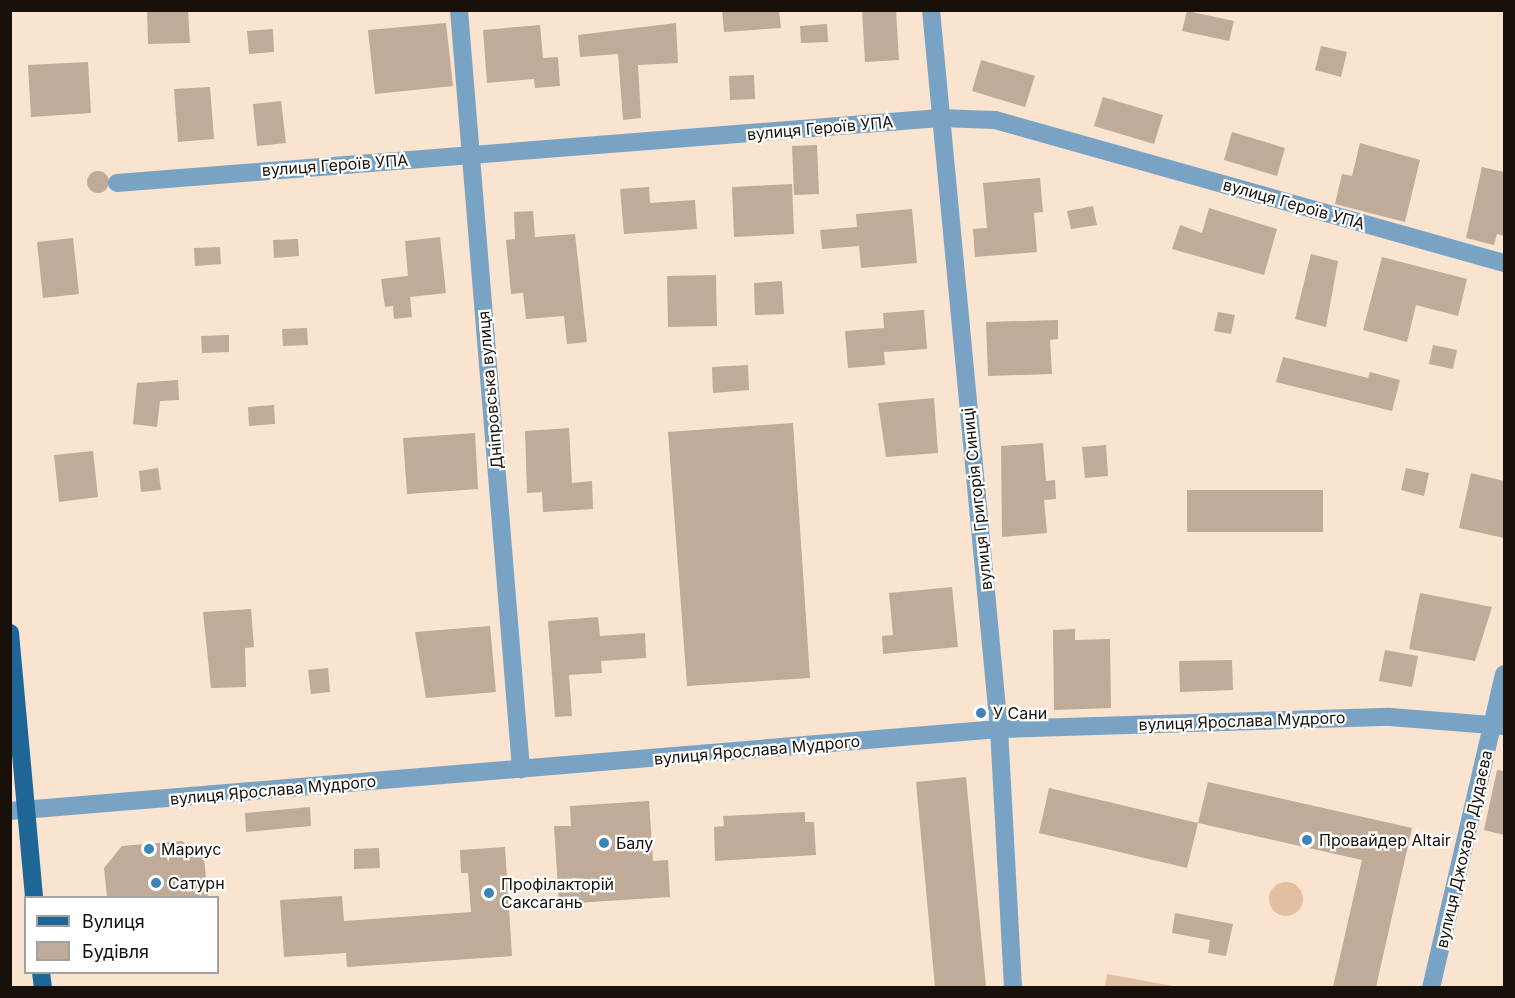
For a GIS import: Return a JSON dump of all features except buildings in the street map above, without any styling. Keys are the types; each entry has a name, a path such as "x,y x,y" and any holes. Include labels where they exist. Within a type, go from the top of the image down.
{"main road":[{"path":"10,633 18,811 34,896"}],"street":[{"name":"Дніпровська вулиця","path":"459,10 521,769"},
{"name":"вулиця Григорія Синиці","path":"931,10 999,729 1013,987"},
{"name":"вулиця Героїв УПА","path":"117,183 940,118 995,120 1504,263"},
{"name":"вулиця Джохара Дудаєва","path":"1431,987 1499,725 1504,674"},
{"name":"вулиця Ярослава Мудрого","path":"18,811 999,729 1390,717 1499,725"}],"shaded area":[{"path":"1286,882 1298,887 1303,899 1298,911 1286,916 1274,911 1269,899 1274,887"},
{"path":"1107,974 1178,987 1105,987"}],"place":[{"name":"У Сани","path":"981,713"},
{"name":"Провайдер Altair","path":"1307,840"},
{"name":"Балу","path":"604,843"},
{"name":"Мариус","path":"149,849"},
{"name":"Сатурн","path":"156,883"},
{"name":"Профілакторій Саксагань","path":"489,893"}]}
